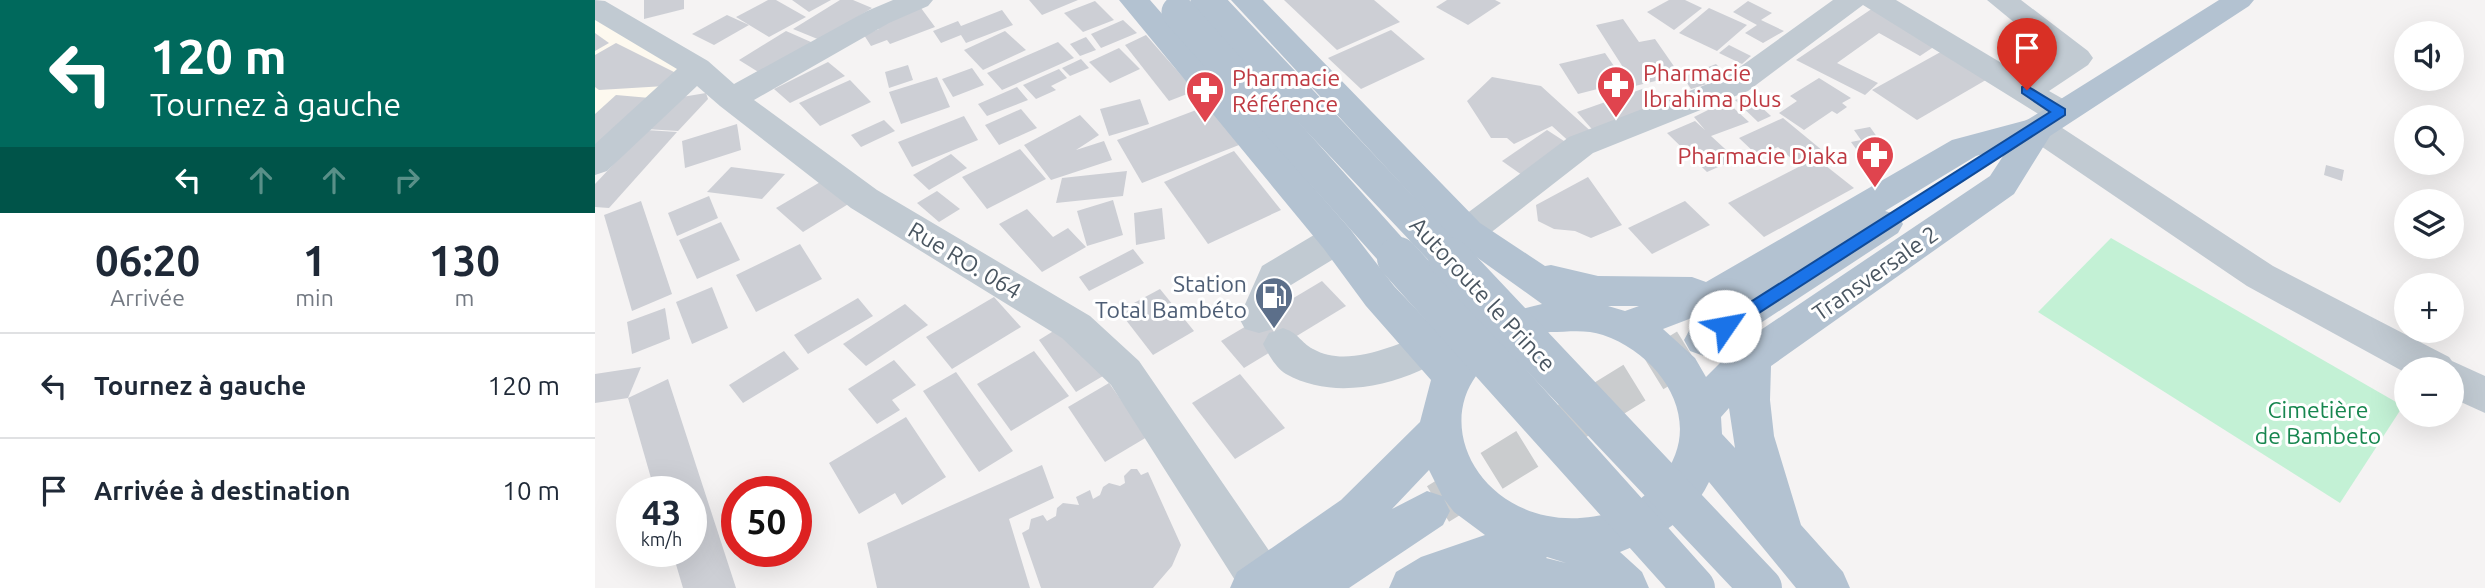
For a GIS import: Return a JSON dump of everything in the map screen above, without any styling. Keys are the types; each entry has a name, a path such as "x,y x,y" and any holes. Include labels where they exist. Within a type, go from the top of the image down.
{"main road":[{"path":"1134,0 1337,239 1380,296 1439,361 1439,430 1448,466 1470,498 1503,522 1559,538 1625,588"},
{"path":"1245,0 1467,232 1518,270 1608,322 1661,347 1686,376 1701,426 1784,539 1826,588"},
{"name":"Transversale 2","path":"1608,322 1722,291 1964,148 2049,120 2239,0"},
{"name":"Autoroute le Prince","path":"1189,3 1694,588"},
{"name":"Autoroute le Prince","path":"1189,3 1761,588"},
{"path":"1704,340 2049,120"},
{"name":"Transversale 2","path":"1701,426 1751,358 2002,185 2049,120"},
{"path":"1518,270 1598,291 1722,291"},
{"path":"1357,514 1417,408 1439,361 1477,347 1510,327 1549,317 1608,322"},
{"path":"1751,358 1749,401 1753,436 1784,539"},
{"path":"1426,581 1559,538 1621,532 1661,510 1689,479 1701,426"},
{"path":"1275,587 1357,514 1439,430"},
{"path":"1275,587 1427,512"},
{"path":"1426,581 1541,579 1578,588"}],"street":[{"path":"595,6 607,0"},
{"path":"731,99 878,17 918,0"},
{"path":"1467,232 1581,145 1737,84 1852,0"},
{"path":"1875,0 2027,90 2049,120 2260,276 2412,357"},
{"path":"2002,0 2077,58 2027,90"},
{"name":"Rue RO. 064","path":"595,6 697,68 731,99 864,199 1076,327 1125,373 1275,587"},
{"path":"595,163 697,68"},
{"path":"1337,239 1275,276 1271,331 1299,362 1331,371 1380,370 1439,361"},
{"path":"2464,385 2485,396"}],"shaded area":[{"path":"595,12 688,72 595,159"}],"green space":[{"name":"Cimetière de Bambeto","path":"2111,238 2394,401 2394,420 2340,503 2038,312"}],"building":[{"path":"644,0 684,0 684,9 644,19"},
{"path":"768,0 776,0 806,17 769,37 736,17"},
{"path":"792,0 831,0 809,12"},
{"path":"840,0 853,0 872,8 820,40 793,29"},
{"path":"1029,0 1078,0 1042,15"},
{"path":"1284,0 1374,0 1400,22 1337,50"},
{"path":"1447,0 1495,0 1501,3 1468,25 1436,7"},
{"path":"1669,0 1685,0 1702,8 1674,30 1647,12"},
{"path":"1095,1 1114,20 1083,32 1064,13"},
{"path":"1748,1 1772,13 1761,20 1784,31 1763,43 1745,33 1757,25 1733,12"},
{"path":"1876,6 1941,42 1920,56 1879,33 1837,63 1878,83 1865,95 1796,60"},
{"path":"921,8 935,27 890,44 887,40 871,46 864,35 879,29 876,25"},
{"path":"1709,8 1747,25 1717,51 1679,33"},
{"path":"1002,10 1013,25 966,43 961,35 941,43 933,31 958,21 961,26"},
{"path":"727,15 749,25 714,45 692,34"},
{"path":"1623,19 1639,42 1655,39 1680,75 1635,86 1596,25"},
{"path":"1123,20 1137,33 1101,48 1091,34"},
{"path":"1391,30 1425,59 1361,89 1328,58"},
{"path":"786,31 820,46 765,76 739,60"},
{"path":"1005,31 1026,50 983,70 964,50"},
{"path":"595,33 609,43 595,51"},
{"path":"1146,35 1195,91 1169,101 1125,45"},
{"path":"1086,37 1096,50 1080,56 1070,44"},
{"path":"1058,42 1074,58 1002,90 987,73"},
{"path":"616,43 676,73 665,86 599,90 595,87 595,55"},
{"path":"1729,45 1751,56 1742,64 1719,53"},
{"path":"1119,48 1140,69 1110,83 1089,62"},
{"path":"1946,49 1991,77 1917,120 1872,90"},
{"path":"1605,53 1625,82 1578,94 1559,64"},
{"path":"1081,59 1089,68 1070,76 1062,68"},
{"path":"828,62 845,76 790,103 774,89"},
{"path":"1716,64 1729,77 1691,89 1683,77"},
{"path":"908,65 913,80 889,88 885,72"},
{"path":"972,68 984,85 953,97 942,79"},
{"path":"1059,69 1067,78 1051,86 1056,90 1036,99 1023,85"},
{"path":"937,77 950,107 901,124 889,92"},
{"path":"1492,77 1541,86 1596,136 1574,146 1552,126 1514,144 1507,138 1491,138 1467,101"},
{"path":"1819,78 1851,98 1842,103 1847,107 1837,114 1832,111 1804,130 1779,113 1797,101 1790,96"},
{"path":"850,80 871,102 820,126 799,103"},
{"path":"1017,87 1028,100 987,116 978,104"},
{"path":"1645,88 1666,109 1597,135 1577,112"},
{"path":"706,93 708,99 678,131 646,129 676,98"},
{"path":"616,95 650,98 595,152 595,114"},
{"path":"1748,95 1771,116 1758,122 1735,100"},
{"path":"1140,99 1149,124 1109,136 1100,109"},
{"path":"1726,101 1749,122 1711,136 1736,159 1707,172 1667,133 1695,121 1705,130 1694,117"},
{"path":"1212,104 1239,145 1142,183 1117,140"},
{"path":"1021,109 1037,128 999,145 985,125"},
{"path":"1080,115 1099,135 1076,150 1104,141 1112,160 1051,180 1024,145"},
{"path":"964,116 978,140 912,167 898,142"},
{"path":"1783,118 1823,151 1798,164 1778,147 1758,156 1739,138"},
{"path":"884,120 895,131 861,147 851,135"},
{"path":"737,124 741,150 685,168 682,141"},
{"path":"1870,127 1885,148 1859,153 1851,142 1861,140 1854,130"},
{"path":"646,130 677,132 609,208 595,207 595,184"},
{"path":"1547,130 1567,143 1522,175 1502,161"},
{"path":"1020,149 1046,179 987,209 962,177"},
{"path":"1234,151 1281,210 1208,244 1164,182"},
{"path":"951,154 967,168 929,190 913,175"},
{"path":"1816,158 1854,188 1764,237 1728,203"},
{"path":"2326,165 2344,170 2342,181 2324,175"},
{"path":"731,167 785,174 762,199 707,192"},
{"path":"1127,171 1123,196 1056,203 1062,178"},
{"path":"1588,177 1622,225 1591,238 1575,231 1554,229 1538,221 1536,205"},
{"path":"822,181 850,203 803,232 776,208"},
{"path":"937,191 960,209 939,222 917,203"},
{"path":"709,196 718,218 677,236 668,213"},
{"path":"1113,200 1123,235 1087,246 1077,211"},
{"path":"641,201 672,294 632,311 604,215"},
{"path":"1685,201 1710,225 1652,254 1628,228"},
{"path":"1162,208 1165,239 1136,245 1134,213"},
{"path":"1027,209 1053,237 1068,228 1086,247 1042,272 999,224"},
{"path":"721,222 740,260 697,279 679,240"},
{"path":"800,244 822,279 756,312 736,275"},
{"path":"1133,249 1144,263 1089,291 1079,277"},
{"name":"Station Total Bambéto","path":"1322,281 1346,306 1244,368 1221,341"},
{"path":"712,287 728,328 692,344 676,302"},
{"path":"1160,289 1194,331 1153,355 1119,311"},
{"path":"994,297 1021,327 952,369 926,337"},
{"path":"858,298 873,316 808,354 794,335"},
{"path":"905,304 928,325 866,366 843,344"},
{"path":"665,308 670,339 632,354 627,322"},
{"path":"1060,327 1103,376 1076,392 1039,340"},
{"path":"784,351 799,369 743,403 729,385"},
{"path":"1034,351 1069,396 1011,431 977,384"},
{"path":"894,360 916,385 892,400 900,410 877,424 848,389"},
{"path":"641,367 628,398 595,403 595,374"},
{"path":"956,372 1013,451 979,472 923,391"},
{"path":"1240,374 1285,428 1235,459 1192,403"},
{"path":"668,379 700,476 650,476 628,398"},
{"path":"1109,383 1147,437 1105,462 1068,407"},
{"path":"906,417 946,477 902,505 895,493 859,514 829,463"},
{"path":"1042,465 1054,498 1009,519 1030,588 877,588 867,543"},
{"path":"1131,469 1137,469 1141,475 1148,472 1181,545 1172,566 1153,588 1041,588 1022,533 1029,529 1031,519 1043,515 1047,521 1056,516 1057,508 1063,503 1079,505 1076,497 1090,490 1093,499 1100,495 1103,487 1109,483 1120,486 1125,483 1124,476"},
{"path":"707,499 721,542 721,567 729,567 736,588 683,588 677,567 707,567"}],"tunnel":[{"path":"1438,504 1700,342"}],"place":[{"name":"Pharmacie Ibrahima plus","path":"1616,119"},
{"name":"Pharmacie Référence","path":"1205,124"},
{"name":"Pharmacie Diaka","path":"1875,189"},
{"name":"Station Total Bambéto","path":"1274,330"}],"route":[{"path":"1725,326 2060,112 2027,90"}]}
